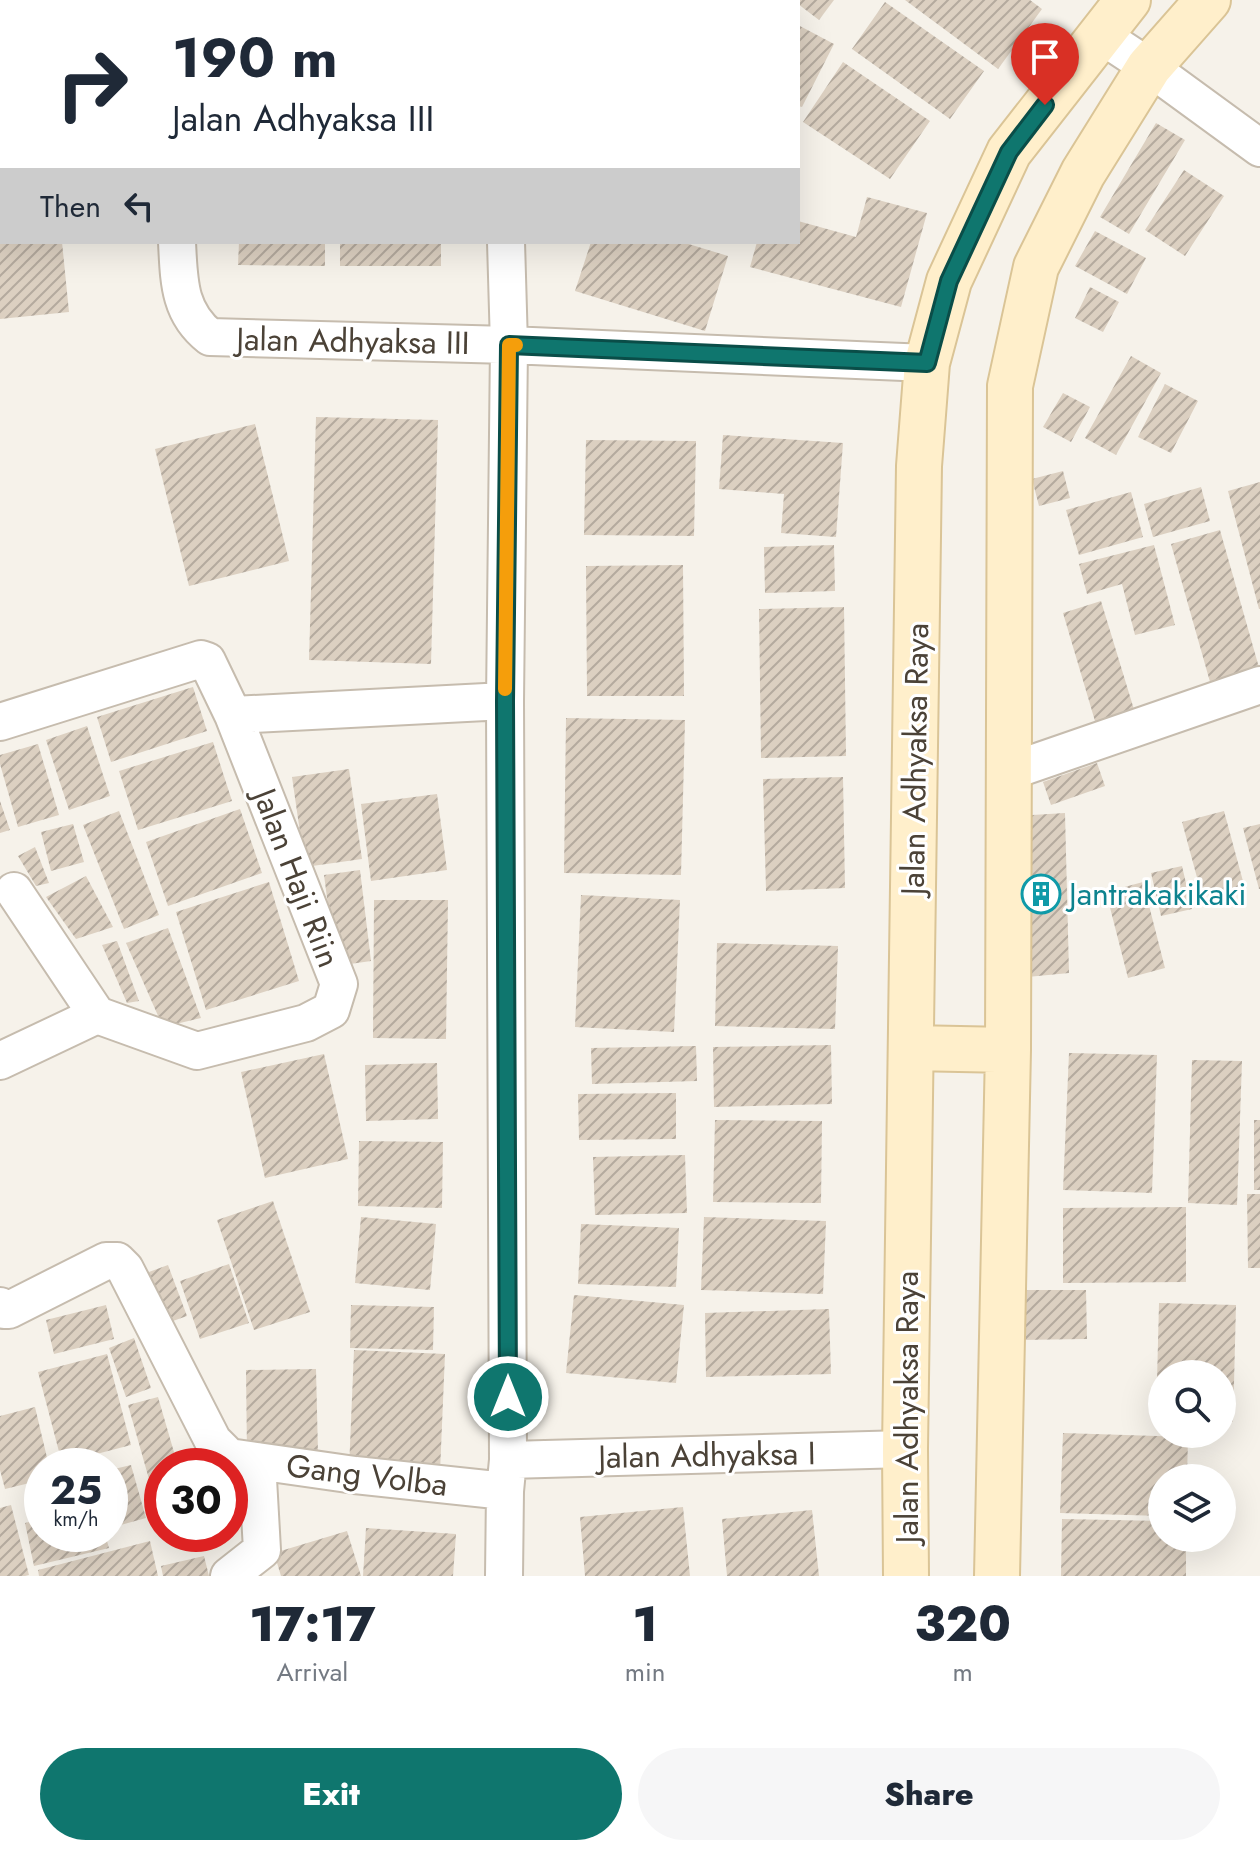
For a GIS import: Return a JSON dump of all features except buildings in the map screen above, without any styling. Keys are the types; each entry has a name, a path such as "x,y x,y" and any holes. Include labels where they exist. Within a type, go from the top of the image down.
{"main road":[{"name":"Jalan Adhyaksa Raya","path":"906,1576 905,1449 919,466 927,363 949,281 1009,152 1128,0"},
{"path":"997,1576 1008,1050 1010,386 1036,267 1083,173 1149,67 1208,0"},
{"path":"911,1048 1008,1050"}],"street":[{"path":"1099,34 1260,148"},
{"name":"Jalan Adhyaksa III","path":"177,244 180,293 198,328 210,337 509,345 927,363"},
{"path":"504,1576 505,701 509,345 506,244"},
{"path":"0,722 201,659 212,666 233,715 505,701"},
{"path":"1008,772 1260,685"},
{"name":"Jalan Haji Riin","path":"97,1015 197,1051 306,1023 331,1010 339,984 233,715"},
{"path":"0,1061 97,1015 14,891"},
{"path":"0,1306 9,1310 106,1261 117,1261 125,1269 213,1441 225,1448"},
{"name":"Jalan Adhyaksa I","path":"506,1476 905,1449"},
{"name":"Gang Volba","path":"248,1460 401,1481 506,1476"},
{"path":"229,1576 262,1550 248,1483"}],"slow traffic":[{"path":"505,689 509,345 516,345"}],"place":[{"name":"Jantrakakikaki","path":"1041,894"}],"route":[{"path":"508,1397 505,701 509,345 927,363 949,281 1009,152 1045,105"}]}
